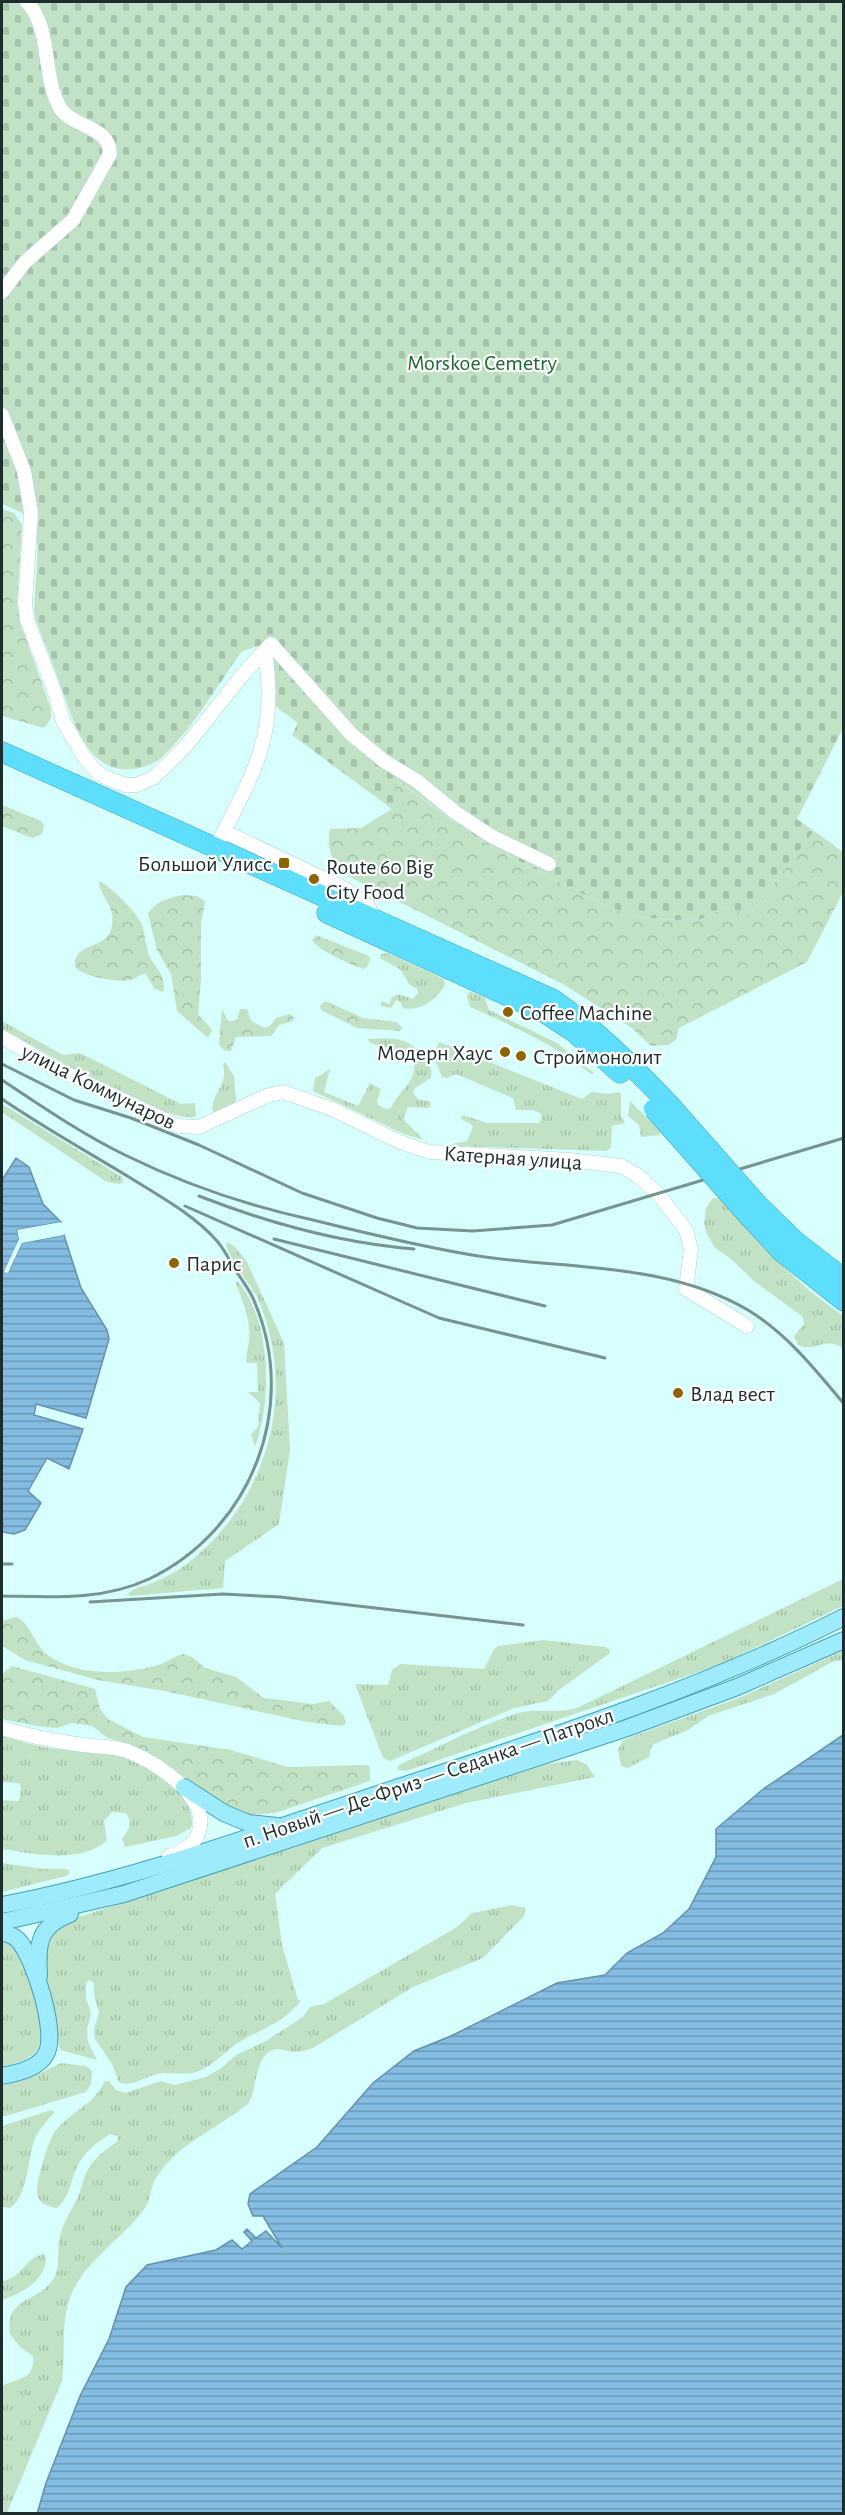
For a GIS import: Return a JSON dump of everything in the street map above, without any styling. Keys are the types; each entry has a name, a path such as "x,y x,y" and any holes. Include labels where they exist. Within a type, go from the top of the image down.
{"highway":[{"path":"2,752 552,999 582,1019 607,1040 661,1106 751,1208 782,1251 843,1301"},
{"path":"2,766 545,1013 574,1032 661,1106"},
{"path":"751,1208 843,1280"}],"main road":[{"name":"п. Новый — Де-Фриз — Седанка — Патрокл","path":"2,1905 191,1856 625,1710 727,1672 843,1617"},
{"name":"п. Новый — Де-Фриз — Седанка — Патрокл","path":"2,1922 103,1900 627,1728 737,1687 843,1640"},
{"path":"184,1787 224,1813 248,1822 281,1827"},
{"path":"40,1990 39,1943 48,1926 103,1900"},
{"path":"2,1933 17,1939 22,1946 40,1990 49,2029 46,2055 37,2064 25,2070 2,2076"}],"street":[{"path":"2,292 25,262 73,220 110,154 110,145 106,138 66,115 59,108 50,83 44,44 35,10 27,2"},
{"path":"2,416 24,471 31,513 25,603 27,620 54,690 63,721 90,766 100,775 125,785 136,785 153,778 185,747 271,644 351,734 384,761 417,781 456,813 491,836 549,864"},
{"path":"215,849 262,751 269,699 265,652"},
{"path":"225,832 344,888 368,906 374,919"},
{"name":"улица Коммунаров","path":"2,1037 53,1067 167,1121 188,1128 199,1126"},
{"name":"Катерная улица","path":"199,1126 267,1096 283,1092 325,1106 400,1142 429,1152 570,1160 621,1166 637,1175 659,1195 686,1230 691,1249 686,1289 747,1326"},
{"path":"2,1728 48,1739 132,1752 184,1787 197,1804 200,1815 198,1835 192,1844 180,1853 111,1874 100,1881"}],"green space":[{"name":"Morskoe Cemetry","path":"2,2 843,2 843,728 797,819 814,831 748,917 729,906 701,919 677,920 641,917 608,907 484,843 396,779 392,809 292,735 298,723 274,705 272,655 258,646 242,651 195,720 174,745 152,764 141,768 117,769 104,763 93,754 77,729 35,618 36,532 33,524 23,514 2,504"},
{"path":"2,509 14,513 22,525 17,604 20,622 51,709 51,718 44,728 2,716"},
{"path":"395,779 484,843 608,907 641,917 701,919 729,906 748,917 814,831 843,852 843,892 807,962 679,1028 676,1040 668,1045 651,1046 632,1028 563,984 348,876 338,867 330,850 330,829 361,828 392,809"},
{"path":"2,805 41,821 44,825 42,834 32,838 2,826"},
{"path":"99,881 122,899 138,918 143,927 149,955 163,979 163,992 154,988 146,974 124,981 92,976 75,967 75,959 79,954 108,936 111,930 112,914"},
{"path":"183,895 197,896 205,901 201,924 201,980 198,1014 212,1030 208,1038 177,1011 171,974 157,950 148,914 158,903"},
{"path":"316,935 369,956 367,967 363,969 335,957 315,944 312,940"},
{"path":"387,953 444,979 445,985 433,999 416,1008 403,1008 396,1000 391,1008 381,1006 381,1001 389,1004 392,997 398,994 413,999 418,993 417,989 409,984 401,970 380,958 381,954"},
{"path":"470,991 485,998 489,1010 557,1043 594,1073 591,1074 533,1036 470,1007 467,996"},
{"path":"324,1002 363,1018 396,1022 403,1028 399,1031 357,1028 321,1010 320,1006"},
{"path":"222,1009 228,1021 237,1020 240,1009 247,1009 251,1021 265,1028 270,1026 276,1018 290,1014 294,1018 293,1021 279,1025 271,1036 236,1037 229,1051 223,1049 219,1043"},
{"path":"2,1021 63,1055 80,1053 181,1104 195,1103 196,1116 181,1116 130,1097 2,1028"},
{"path":"368,1039 402,1040 416,1048 428,1062 432,1073 431,1078 415,1088 413,1093 419,1100 430,1101 431,1106 428,1108 408,1107 403,1119 424,1140 404,1134 313,1091 315,1078 330,1069 324,1092 358,1106 370,1083 381,1089 378,1105 386,1109 391,1108 413,1074 412,1055 408,1052 395,1053 369,1042"},
{"path":"439,1042 582,1099 592,1092 608,1094 619,1092 621,1094 621,1116 625,1123 612,1126 611,1147 607,1151 452,1146 452,1144 467,1141 473,1127 462,1120 463,1115 487,1123 539,1123 542,1117 540,1113 533,1110 516,1110 513,1098 456,1074 447,1078 442,1077 433,1055"},
{"path":"225,1062 234,1076 236,1100 235,1103 215,1114 212,1110 213,1103 224,1078 223,1064"},
{"path":"630,1101 660,1131 660,1135 641,1137 639,1125 628,1116"},
{"path":"2,1104 122,1177 123,1182 120,1184 107,1182 2,1112"},
{"path":"713,1198 719,1198 755,1234 775,1259 811,1292 843,1316 843,1348 830,1344 810,1347 798,1345 794,1336 804,1324 803,1317 755,1282 731,1259 715,1248 704,1224 706,1208"},
{"path":"226,1242 234,1246 247,1262 284,1343 290,1450 279,1524 225,1561 223,1588 130,1596 128,1594 133,1590 180,1569 212,1542 232,1518 248,1492 261,1464 270,1434 275,1403 275,1372 271,1340 259,1302 234,1262"},
{"path":"237,1281 249,1297 257,1317 266,1361 264,1407 261,1429 255,1447 251,1434 258,1427 260,1403 248,1392 258,1392 257,1363 247,1363 249,1325"},
{"path":"843,1579 843,1606 722,1664 406,1771 397,1770 399,1765 500,1719 523,1712 579,1707"},
{"path":"16,1617 25,1624 45,1653 70,1666 100,1672 130,1671 161,1664 184,1654 192,1657 205,1668 236,1677 264,1698 313,1704 329,1701 344,1716 346,1723 341,1726 307,1722 165,1691 98,1680 25,1660 2,1646 2,1621"},
{"path":"544,1640 605,1647 610,1653 559,1690 548,1701 514,1708 390,1761 383,1758 355,1684 388,1685 392,1670 400,1664 484,1669 494,1649 498,1646"},
{"path":"843,1651 843,1660 834,1661 774,1694 708,1716 688,1730 654,1744 649,1757 628,1768 621,1766 618,1750 623,1740 741,1697"},
{"path":"12,1666 95,1689 100,1709 108,1719 143,1737 230,1750 288,1767 366,1765 370,1767 370,1781 275,1813 249,1815 226,1806 157,1758 132,1745 108,1738 92,1726 72,1723 57,1728 43,1727 2,1719 2,1674"},
{"path":"2,1735 44,1747 109,1753 137,1762 160,1777 181,1796 192,1817 191,1828 176,1836 125,1847 122,1839 129,1826 128,1817 126,1813 112,1812 104,1821 107,1841 83,1853 56,1855 2,1849 2,1800 19,1801 21,1788 19,1783 2,1782"},
{"path":"577,1760 587,1765 595,1777 466,1803 322,1848 275,1894 282,1945 298,2000 301,2000 289,2014 230,2048 205,2068 187,2073 150,2076 128,2084 119,2082 112,2064 95,2039 94,2029 99,2013 94,1995 94,1983 89,1980 86,1983 86,1998 91,2013 87,2029 88,2042 97,2060 60,2050 48,1994 43,1950 47,1940 64,1922 546,1764"},
{"path":"2,1863 44,1869 67,1869 70,1872 66,1876 2,1892"},
{"path":"512,1905 526,1908 524,1916 483,1958 413,1987 313,2048 296,2052 279,2049 265,2055 248,2104 199,2137 175,2155 165,2166 154,2182 145,2208 95,2260 71,2295 64,2327 62,2381 7,2513 2,2513 2,2386 25,2377 29,2374 33,2364 33,2356 20,2347 10,2334 12,2313 52,2281 57,2271 61,2231 79,2195 86,2172 98,2157 118,2141 118,2136 110,2134 87,2152 77,2167 65,2199 57,2208 47,2205 37,2196 44,2160 56,2130 95,2096 105,2081 109,2081 116,2090 126,2093 160,2081 175,2085 206,2077 236,2055 266,2041 303,2017 310,2007 324,2004 457,1927 472,1913"},
{"path":"2,1938 14,1944 25,1964 35,1995 40,2039 38,2048 31,2056 2,2067"},
{"path":"61,2063 86,2066 92,2071 91,2084 86,2092 2,2117 2,2086 28,2079"},
{"path":"51,2110 55,2112 35,2138 21,2195 10,2208 2,2207 2,2126"},
{"path":"44,2254 46,2259 44,2267 31,2286 2,2300 2,2281 15,2276 32,2259"}],"water":[{"path":"16,1158 29,1167 43,1204 61,1222 17,1230 19,1239 8,1273 22,1243 64,1235 81,1288 107,1330 109,1339 86,1418 36,1404 34,1415 83,1429 69,1469 47,1458 28,1491 41,1503 25,1530 14,1534 2,1532 2,1180"},
{"path":"843,1735 843,2513 37,2514 46,2483 80,2396 109,2339 126,2287 147,2265 216,2250 232,2240 242,2249 252,2241 244,2232 247,2229 256,2238 266,2231 282,2248 263,2216 253,2216 248,2204 250,2194 317,2147 373,2083 414,2051 451,2036 557,1983 605,1975 627,1953 663,1933 689,1909 716,1857 716,1829 762,1790"}],"pier":[{"path":"61,1222 62,1225 21,1232 22,1240 64,1232 64,1235 22,1243 8,1273 4,1272 19,1239 17,1230"}],"railway":[{"path":"2,1064 74,1100 131,1118 199,1145 302,1193 377,1218 417,1228 473,1231 552,1225 844,1138"},
{"path":"2,1080 109,1147 193,1185 241,1201 432,1248 507,1260 648,1275 716,1294 748,1310 775,1330 800,1353 844,1404"},
{"path":"2,1099 175,1206 208,1231 224,1251 255,1303 267,1343 271,1384 268,1424 257,1462 239,1498 215,1530 185,1557 149,1579 113,1591 76,1596 2,1596"},
{"path":"199,1196 251,1215 332,1237 414,1249"},
{"path":"185,1206 439,1318 605,1358"},
{"path":"274,1239 545,1306"},
{"path":"2,1564 12,1564"},
{"path":"90,1602 223,1594 280,1597 523,1625"}],"place":[{"name":"Большой Улисс","path":"284,863"},
{"name":"Route 60 Big City Food","path":"314,879"},
{"name":"Coffee Machine","path":"508,1012"},
{"name":"Модерн Хаус","path":"505,1052"},
{"name":"Строймонолит","path":"521,1056"},
{"name":"Парис","path":"174,1263"},
{"name":"Влад вест","path":"678,1393"}]}
